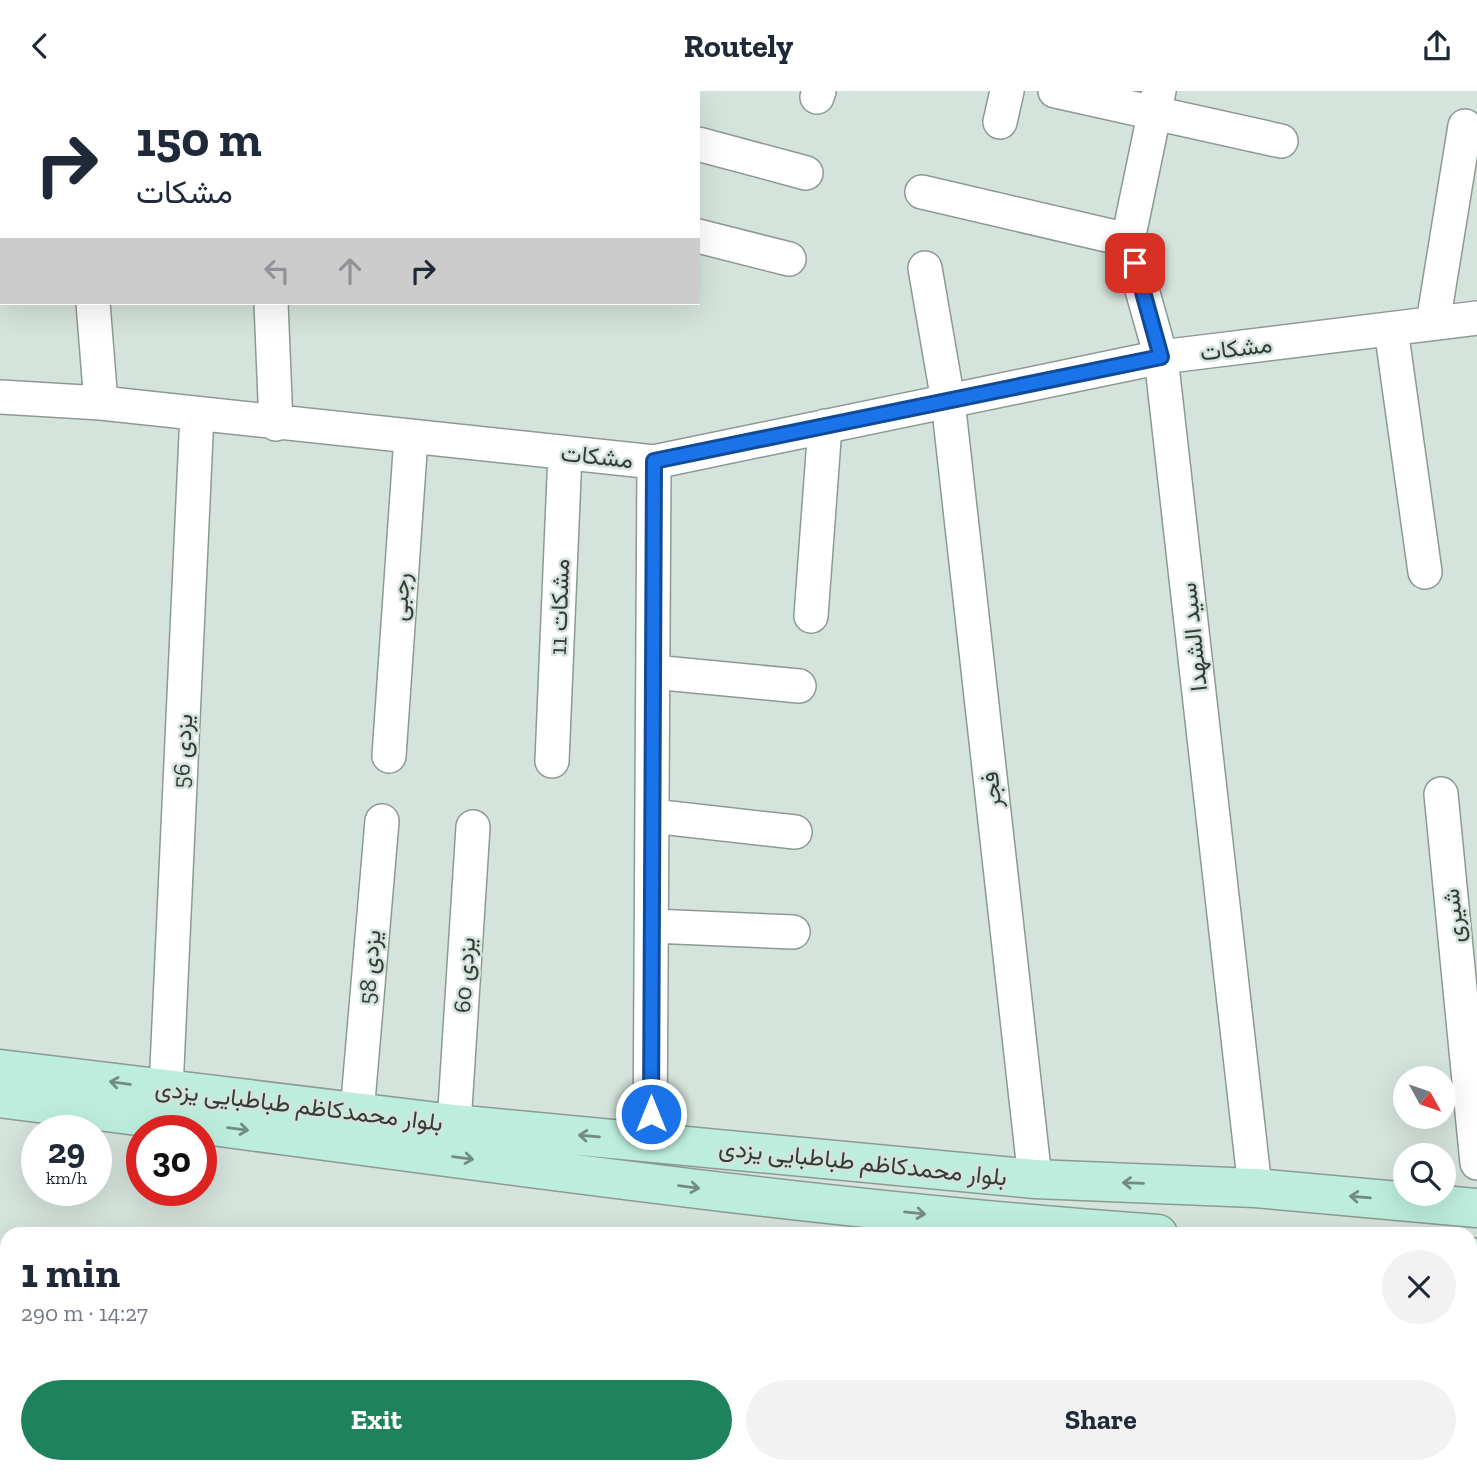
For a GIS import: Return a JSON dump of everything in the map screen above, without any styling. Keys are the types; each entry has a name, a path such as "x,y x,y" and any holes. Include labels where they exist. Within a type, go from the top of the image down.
{"main road":[{"name":"بلوار محمدکاظم طباطبایی یزدی","path":"0,1069 454,1124 1035,1179 1255,1188 1477,1208"},
{"name":"بلوار محمدکاظم طباطبایی یزدی","path":"0,1098 848,1206 1056,1227"},
{"path":"791,1199 807,1179 806,1168 796,1156"},
{"path":"848,1206 841,1187 844,1170 851,1161"}],"street":[{"path":"1055,91 1156,102 1282,141"},
{"name":"سید الشهدا","path":"1156,102 1128,240 1161,357 1255,1188"},
{"path":"1433,324 1465,126"},
{"path":"700,145 806,173"},
{"path":"922,192 1128,240"},
{"path":"700,237 789,259"},
{"name":"فجر","path":"925,268 948,401 1035,1179"},
{"path":"93,305 101,403"},
{"path":"271,305 276,423"},
{"name":"مشکات","path":"0,397 101,403 654,461 1161,357 1477,318"},
{"path":"1391,329 1425,572"},
{"name":"یزدی 56","path":"166,1089 197,414"},
{"path":"811,616 825,426"},
{"name":"رجبی","path":"389,756 411,437"},
{"name":"11 مشکات","path":"552,761 565,453"},
{"path":"650,1141 654,461"},
{"path":"653,672 799,686"},
{"name":"شیری","path":"1441,794 1477,1163"},
{"path":"652,816 795,832"},
{"name":"یزدی 58","path":"357,1112 382,821"},
{"name":"یزدی 60","path":"454,1124 473,827"},
{"path":"652,926 793,932"}],"route":[{"path":"651,1114 654,461 1161,357 1135,263"}]}
